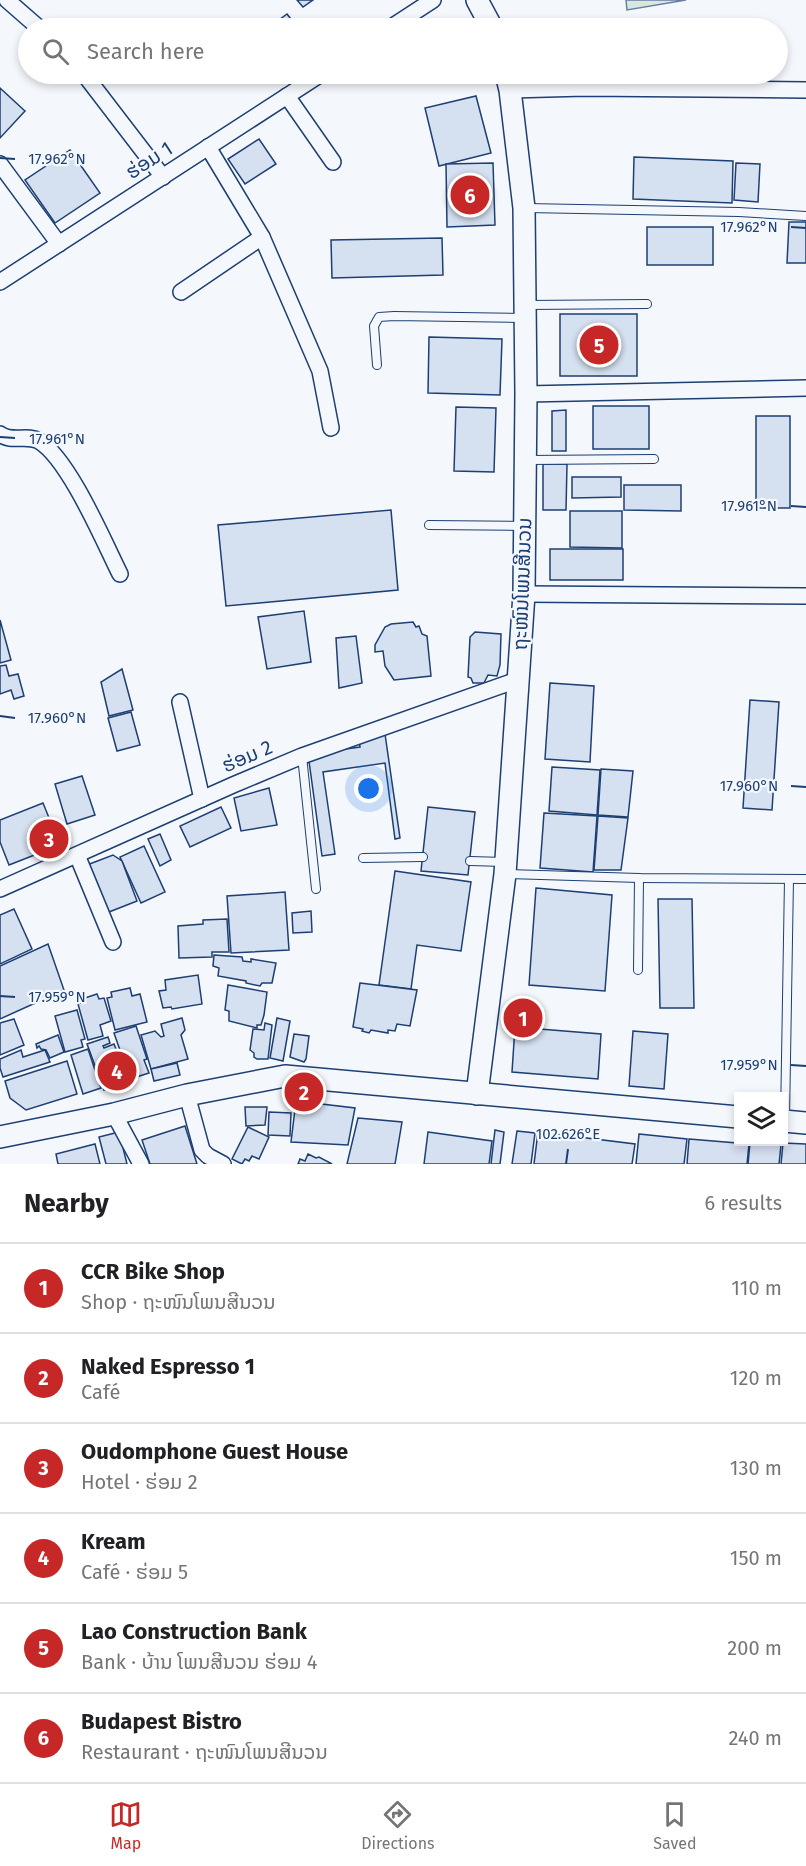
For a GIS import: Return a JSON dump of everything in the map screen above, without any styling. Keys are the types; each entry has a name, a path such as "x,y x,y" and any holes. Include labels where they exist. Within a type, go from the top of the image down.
{"street":[{"path":"7,0 28,18"},
{"path":"405,18 433,0"},
{"path":"477,0 487,18"},
{"path":"92,84 163,177"},
{"name":"ຮ່ອມ 1","path":"0,282 306,84"},
{"name":"ຖະໜົນໂພນສີນວນ","path":"477,1094 505,868 524,594 526,311 524,208 508,84"},
{"path":"534,84 585,88 806,90"},
{"path":"287,96 333,162"},
{"path":"208,147 262,237 320,370 331,428"},
{"path":"0,164 58,244"},
{"path":"181,292 262,237"},
{"path":"526,394 806,388"},
{"path":"0,434 11,438 33,439 53,453 69,475 120,574"},
{"path":"524,594 806,596"},
{"name":"ຮ່ອມ 2","path":"0,889 303,756 517,680"},
{"path":"180,702 202,799"},
{"path":"77,855 114,942"},
{"path":"0,1137 114,1114 187,1095 285,1076 734,1117"},
{"path":"187,1095 202,1150 223,1164"},
{"path":"114,1114 141,1164"}],"lane":[{"path":"524,208 739,212 806,216"},
{"path":"377,365 374,326 379,317 648,304"},
{"path":"525,460 654,459"},
{"path":"429,525 525,526"},
{"path":"303,756 316,889"},
{"path":"363,858 423,857"},
{"path":"470,861 505,868 639,878 806,879"},
{"path":"638,970 639,878"},
{"path":"789,879 792,1122"}],"shaded area":[{"path":"626,0 686,0 627,10"}],"building":[{"path":"297,0 313,0 303,7"},
{"path":"0,88 25,111 0,138"},
{"path":"476,96 491,153 439,166 425,108"},
{"path":"259,139 276,164 245,184 228,159"},
{"path":"70,150 100,193 55,223 25,180"},
{"path":"634,157 733,161 732,203 633,199"},
{"path":"493,163 495,225 447,227 446,164"},
{"path":"736,163 760,164 758,202 734,200"},
{"path":"789,222 806,222 806,263 787,263"},
{"path":"647,227 713,227 713,265 647,265"},
{"path":"442,238 443,275 332,278 331,240"},
{"path":"560,314 637,314 637,376 560,376"},
{"path":"429,337 502,339 500,395 428,393"},
{"path":"593,406 649,406 649,449 593,449"},
{"path":"456,407 496,408 494,472 454,471"},
{"path":"566,410 566,451 552,451 552,411"},
{"path":"756,416 790,416 790,508 756,508"},
{"path":"543,464 567,464 566,510 543,510"},
{"path":"572,477 621,477 621,497 572,498"},
{"path":"624,485 681,485 681,511 624,510"},
{"path":"391,510 398,590 226,606 218,525"},
{"path":"570,511 622,511 622,548 570,547"},
{"path":"550,549 623,549 623,580 550,580"},
{"path":"304,611 311,662 267,669 258,617"},
{"path":"0,620 11,660 0,663"},
{"path":"413,622 416,627 419,626 422,634 427,636 431,676 394,680 385,666 383,651 375,652 375,645 385,627 391,624"},
{"path":"475,632 501,634 500,665 497,676 488,675 484,683 473,683 468,677 470,637"},
{"path":"356,636 362,683 339,688 336,638"},
{"path":"6,665 9,676 18,674 24,696 14,699 11,690 0,694 0,666"},
{"path":"122,669 133,710 109,716 101,682"},
{"path":"550,683 594,686 590,762 545,759"},
{"path":"750,700 779,702 772,810 743,808"},
{"path":"131,712 140,745 117,751 108,718"},
{"path":"385,734 400,838 395,839 385,763 323,772 335,854 322,856 308,754 360,747 359,738"},
{"path":"552,767 600,770 597,815 549,811"},
{"path":"601,769 633,771 628,817 598,815"},
{"path":"82,776 95,815 67,824 55,784"},
{"path":"269,788 277,825 241,831 234,798"},
{"path":"43,803 60,845 9,865 0,842 0,820"},
{"path":"221,807 231,828 190,847 180,826"},
{"path":"428,807 475,812 468,875 421,871"},
{"path":"544,813 597,816 593,872 540,868"},
{"path":"598,816 628,818 621,870 594,870"},
{"path":"160,834 171,860 160,866 148,839"},
{"path":"144,846 165,892 141,903 120,857"},
{"path":"113,855 122,861 137,901 109,912 87,865"},
{"path":"395,871 471,882 461,951 417,945 411,989 379,985"},
{"path":"536,888 612,895 605,991 529,985"},
{"path":"285,892 289,950 231,953 227,896"},
{"path":"658,899 692,899 694,1008 660,1008"},
{"path":"14,909 32,949 0,964 0,915"},
{"path":"311,911 312,932 293,933 292,913"},
{"path":"227,919 229,952 212,952 212,957 179,958 178,926 203,924 203,920"},
{"path":"48,944 64,990 0,1019 0,966"},
{"path":"214,955 242,957 243,961 251,962 251,959 276,963 272,983 262,983 260,986 218,976 219,968 213,966"},
{"path":"198,975 202,1004 172,1009 171,1007 163,1008 159,991 166,990 165,980"},
{"path":"360,983 417,990 410,1026 397,1024 395,1031 388,1030 388,1033 371,1030 369,1033 353,1027"},
{"path":"228,985 267,992 264,1015 261,1025 257,1025 257,1028 229,1021 229,1011 225,1010"},
{"path":"130,988 132,996 140,994 147,1022 115,1030 107,998 112,997 111,992"},
{"path":"97,994 99,999 104,998 111,1021 100,1025 103,1036 88,1040 78,1004 83,1002 82,999"},
{"path":"77,1010 85,1039 81,1040 83,1047 65,1052 55,1016"},
{"path":"182,1018 185,1030 181,1035 188,1059 151,1069 141,1035 155,1031 161,1037 164,1036 161,1024"},
{"path":"277,1018 290,1021 283,1061 270,1058"},
{"path":"14,1019 24,1045 0,1055 0,1023"},
{"path":"265,1023 272,1025 268,1059 257,1059 250,1050 253,1029 264,1030"},
{"path":"136,1026 147,1059 144,1060 149,1073 130,1079 114,1033"},
{"path":"515,1027 601,1034 598,1079 512,1072"},
{"path":"633,1031 668,1034 664,1089 629,1086"},
{"path":"294,1034 309,1036 304,1062 290,1057"},
{"path":"58,1035 64,1052 50,1058 46,1050 39,1046 37,1048 36,1044"},
{"path":"108,1037 110,1043 103,1046 104,1048 114,1044 118,1054 108,1058 114,1074 124,1070 129,1081 104,1090 87,1044"},
{"path":"88,1049 101,1088 83,1094 71,1055"},
{"path":"21,1050 23,1057 45,1050 50,1062 3,1077 0,1059"},
{"path":"67,1061 77,1094 26,1110 10,1098 5,1081"},
{"path":"177,1063 180,1075 154,1081 151,1069"},
{"path":"296,1101 355,1108 348,1145 291,1142"},
{"path":"245,1107 267,1107 265,1125 246,1126"},
{"path":"269,1112 291,1113 290,1136 268,1135"},
{"path":"358,1118 402,1122 395,1164 347,1164"},
{"path":"185,1126 197,1164 150,1164 142,1140"},
{"path":"248,1127 269,1137 259,1159 252,1156 249,1161 245,1159 242,1164 232,1159"},
{"path":"495,1130 504,1132 500,1164 491,1164"},
{"path":"517,1131 535,1133 531,1164 512,1164"},
{"path":"119,1132 127,1164 106,1164 99,1137"},
{"path":"428,1132 492,1141 489,1164 424,1164"},
{"path":"538,1132 635,1144 632,1164 534,1164"},
{"path":"639,1134 687,1139 684,1164 636,1164"},
{"path":"689,1139 749,1146 747,1164 687,1164"},
{"path":"788,1143 806,1144 806,1164 781,1164 783,1146 788,1146"},
{"path":"95,1144 100,1164 58,1164 56,1154"},
{"path":"750,1146 781,1146 779,1164 748,1164"},
{"path":"308,1154 332,1164 298,1164 300,1159 305,1161"}],"place":[{"name":"Budapest Bistro","path":"470,195"},
{"name":"Lao Construction Bank","path":"599,345"},
{"name":"Oudomphone Guest House","path":"49,839"},
{"name":"CCR Bike Shop","path":"523,1018"},
{"name":"Kream","path":"117,1071"},
{"name":"Naked Espresso 1","path":"304,1092"}]}
